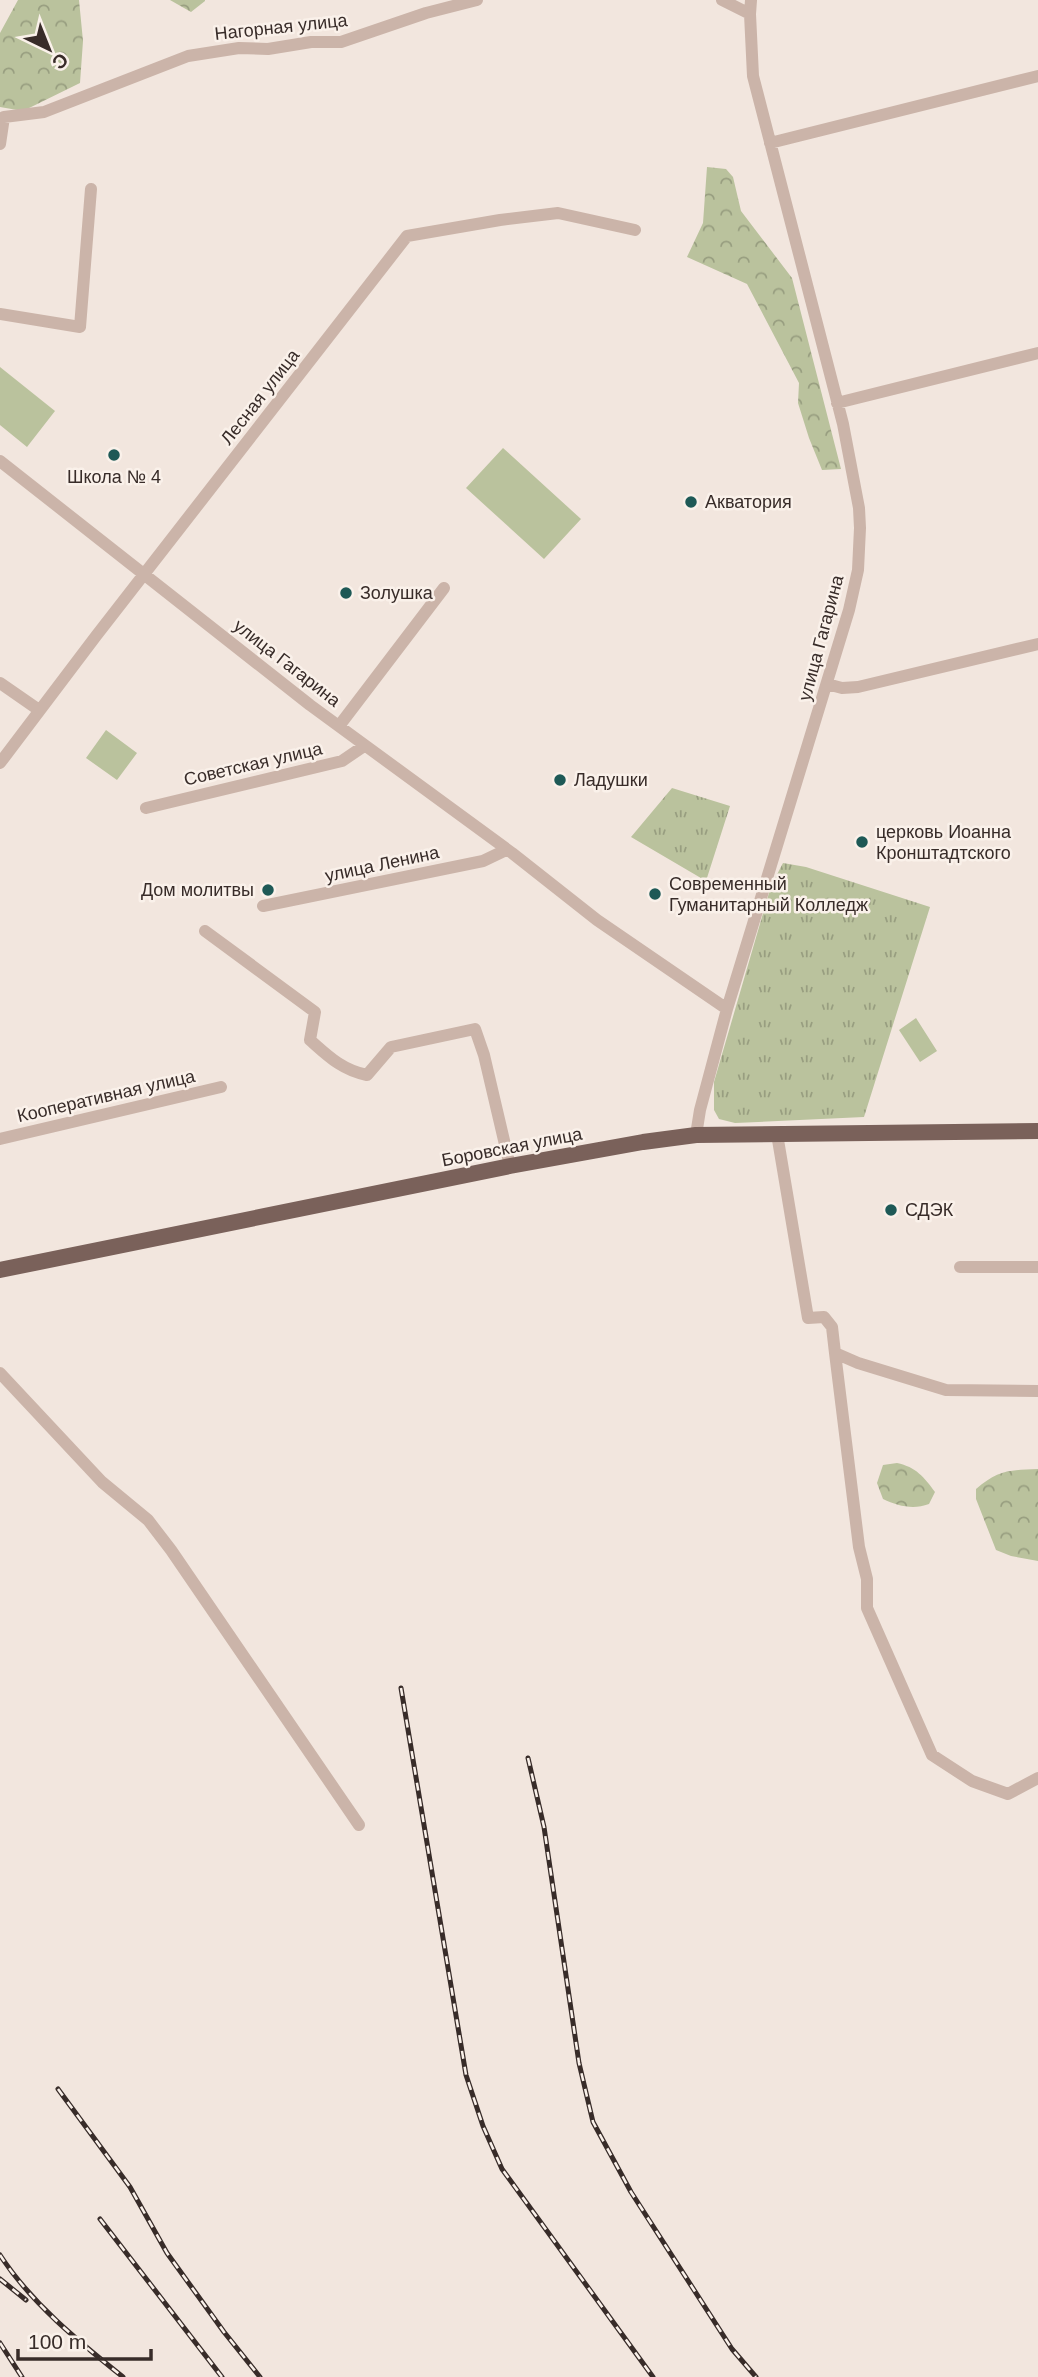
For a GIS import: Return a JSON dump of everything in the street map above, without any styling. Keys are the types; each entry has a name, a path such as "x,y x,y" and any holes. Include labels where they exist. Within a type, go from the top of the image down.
{"main road":[{"name":"Боровская улица","path":"0,1270 510,1166 643,1142 696,1135 1038,1131"}],"street":[{"name":"Нагорная улица","path":"0,144 4,117 44,112 188,56 239,48 268,49 311,42 341,42 426,13 477,0"},
{"path":"722,0 750,14"},
{"name":"улица Гагарина","path":"696,1135 727,1009 854,592 860,528 859,508 837,403 753,76 751,0"},
{"path":"770,143 1038,76"},
{"path":"0,314 80,327 91,189"},
{"name":"Лесная улица","path":"0,762 407,236 558,213 635,230"},
{"path":"837,403 1038,354"},
{"name":"улица Гагарина","path":"0,461 364,746 506,849 597,920 727,1009"},
{"path":"339,726 444,589"},
{"path":"827,684 842,688 858,687 1038,644"},
{"path":"0,683 40,710"},
{"name":"Советская улица","path":"146,808 342,761 364,746"},
{"name":"улица Ленина","path":"263,906 483,861 506,849"},
{"path":"205,931 315,1012 310,1040 339,1066 351,1072 367,1075 391,1047 475,1028 510,1166"},
{"name":"Кооперативная улица","path":"0,1139 221,1087"},
{"path":"777,1134 808,1318 824,1317 832,1327 859,1548 867,1579 867,1608 932,1755 972,1782 1008,1794 1038,1778"},
{"path":"960,1267 1038,1267"},
{"path":"835,1353 869,1367 946,1390 1038,1391"},
{"path":"0,1374 102,1482 148,1520 359,1825"}],"green space":[{"path":"18,0 79,0 83,41 80,83 23,111 0,107 0,33"},
{"path":"170,0 205,0 205,1 191,12"},
{"path":"707,167 726,169 733,177 741,211 792,278 841,469 822,470 798,403 799,383 747,284 687,257 703,223"},
{"path":"0,367 55,411 27,447 0,425"},
{"path":"503,448 581,519 544,559 466,488"},
{"path":"106,730 137,753 117,780 86,758"},
{"path":"672,788 730,806 706,881 631,837"},
{"path":"783,863 806,867 930,907 864,1117 735,1123 719,1119 714,1110 714,1082 771,886"},
{"path":"916,1018 937,1051 920,1062 899,1030"},
{"path":"897,1463 914,1470 935,1492 929,1504 906,1506 883,1499 877,1483 883,1465"},
{"path":"1038,1469 1038,1561 996,1550 976,1499 976,1489 1004,1472"}],"railway":[{"path":"401,1688 466,2075 483,2126 502,2169 653,2377"},
{"path":"528,1758 544,1827 579,2063 593,2122 631,2192 732,2349 756,2377"},
{"path":"58,2089 130,2187 167,2253 260,2377"},
{"path":"100,2219 222,2377"},
{"path":"0,2255 41,2306 123,2377"},
{"path":"0,2279 26,2300"},
{"path":"0,2343 22,2377"}],"place":[{"name":"Школа № 4","path":"114,455"},
{"name":"Акватория","path":"691,502"},
{"name":"Золушка","path":"346,593"},
{"name":"Ладушки","path":"560,780"},
{"name":"церковь Иоанна Кронштадтского","path":"862,842"},
{"name":"Дом молитвы","path":"268,890"},
{"name":"Современный Гуманитарный Колледж","path":"655,894"},
{"name":"СДЭК","path":"891,1210"}]}
